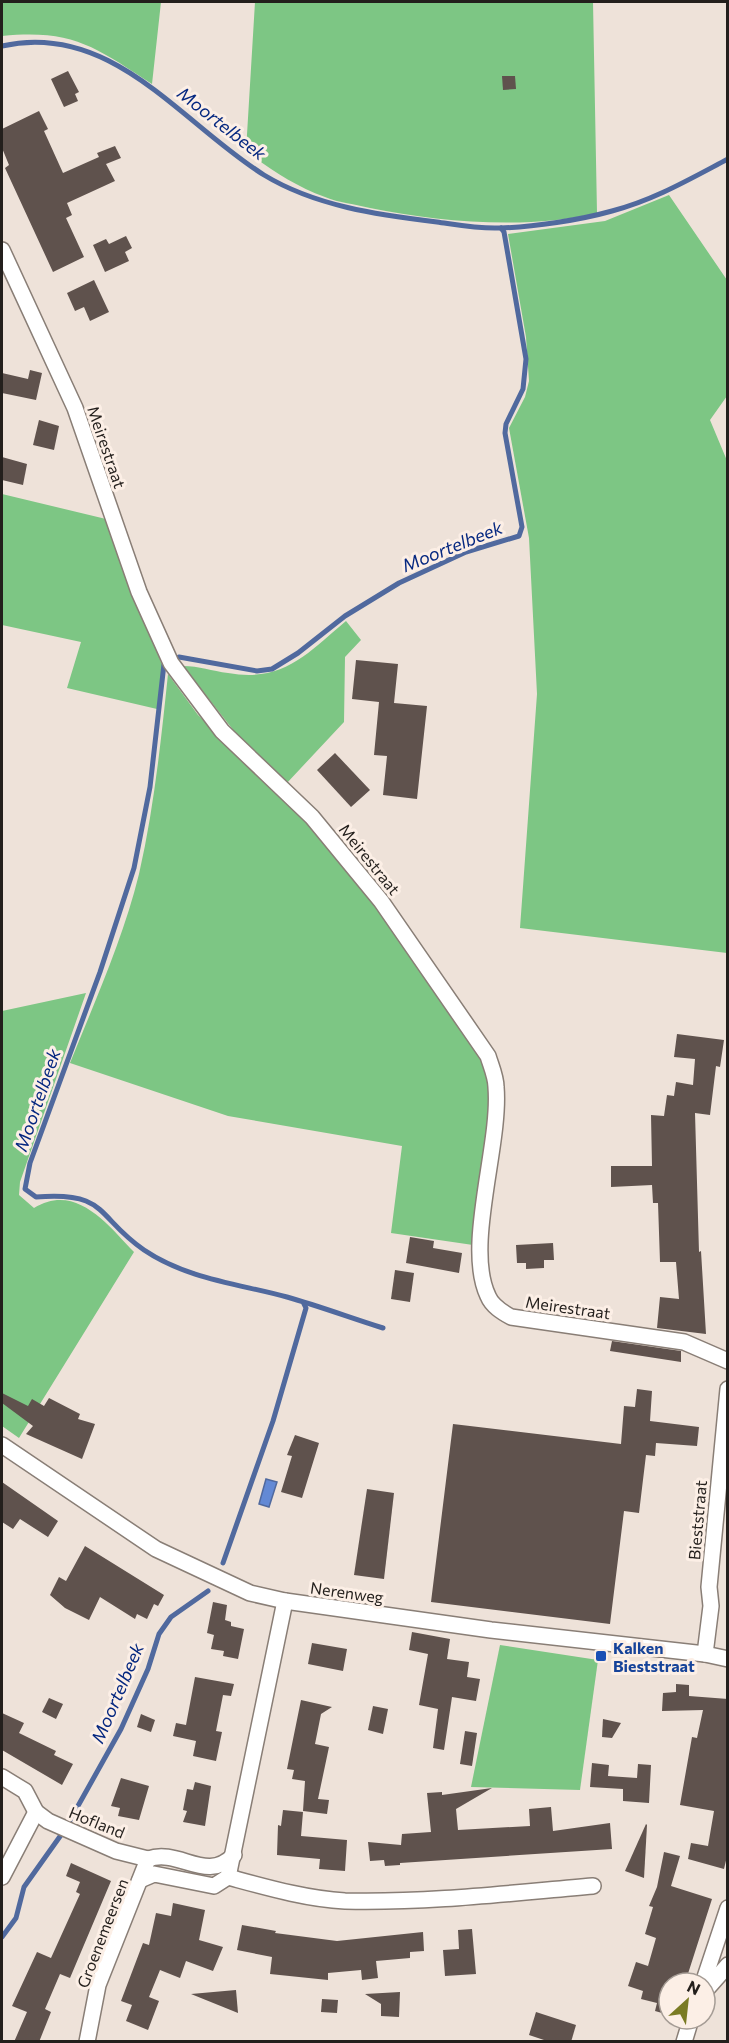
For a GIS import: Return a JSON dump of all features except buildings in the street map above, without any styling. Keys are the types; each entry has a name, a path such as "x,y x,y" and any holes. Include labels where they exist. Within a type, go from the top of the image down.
{"street":[{"name":"Meirestraat","path":"2,250 75,408 139,592 171,663 222,731 312,817 381,901 488,1056 496,1086 494,1132 479,1260 488,1297 499,1310 511,1317 684,1342 728,1361"},
{"name":"Bieststraat","path":"705,1654 711,1606 709,1587 728,1389"},
{"name":"Nerenweg","path":"2,1445 156,1549 250,1593 285,1601 491,1630 705,1654 728,1659"},
{"path":"285,1601 228,1877 295,1894 343,1901 497,1894 593,1886"},
{"name":"Hofland","path":"2,1777 25,1791 36,1812 65,1829 117,1851 148,1859"},
{"path":"2,1877 36,1812"},
{"path":"140,1880 148,1859 157,1856 213,1867 224,1865 234,1855"},
{"name":"Groenemeersen","path":"87,2042 98,1985 140,1880 154,1874 214,1886 228,1877"},
{"path":"708,1971 728,1908"},
{"path":"717,1977 728,1965"}],"green space":[{"path":"2,2 161,2 152,84 98,51 66,38 47,35 2,36"},
{"path":"255,2 593,2 597,213 513,223 425,217 336,201 314,193 284,177 246,151"},
{"path":"669,195 727,280 727,396 710,420 728,463 727,953 520,928 537,694 529,538 509,428 525,397 529,381 526,337 508,234 605,221"},
{"path":"2,494 106,519 121,564 163,667 157,709 67,688 81,642 2,625"},
{"path":"346,621 361,640 345,657 344,722 286,784 241,740 183,666 247,675 264,674 293,663"},
{"path":"168,674 198,715 292,803 372,898 477,1052 487,1072 490,1112 473,1245 391,1233 402,1146 228,1116 70,1063 117,946 139,874 153,799"},
{"path":"86,993 20,1182 19,1195 34,1208 49,1201 64,1200 77,1203 102,1219 134,1252 19,1438 2,1426 2,1011"},
{"path":"500,1645 598,1660 580,1790 471,1787"}],"water":[{"path":"266,1479 277,1482 269,1507 259,1504"}],"waterway":[{"name":"Moortelbeek","path":"2,46 41,42 78,48 112,62 144,82 264,175 284,186 326,202 392,216 492,228 571,220 612,211 642,201 728,159"},
{"name":"Moortelbeek","path":"179,657 257,671 272,669 298,653 345,616 399,583 466,552 519,536 522,527 505,433 506,424 523,389 526,359 504,232 501,228"},
{"name":"Moortelbeek","path":"164,664 150,787 134,868 100,972 30,1163 25,1189 36,1197 59,1196 89,1202 144,1250 178,1268 214,1280 269,1292 383,1328"},
{"name":"Moortelbeek","path":"223,1563 273,1421 306,1308 304,1304"},
{"name":"Moortelbeek","path":"69,1822 121,1729 148,1669 159,1634 171,1617 208,1591"},
{"name":"Moortelbeek","path":"2,1937 16,1918 24,1887 61,1835"}],"place":[{"name":"Kalken Bieststraat","path":"601,1656"}]}
